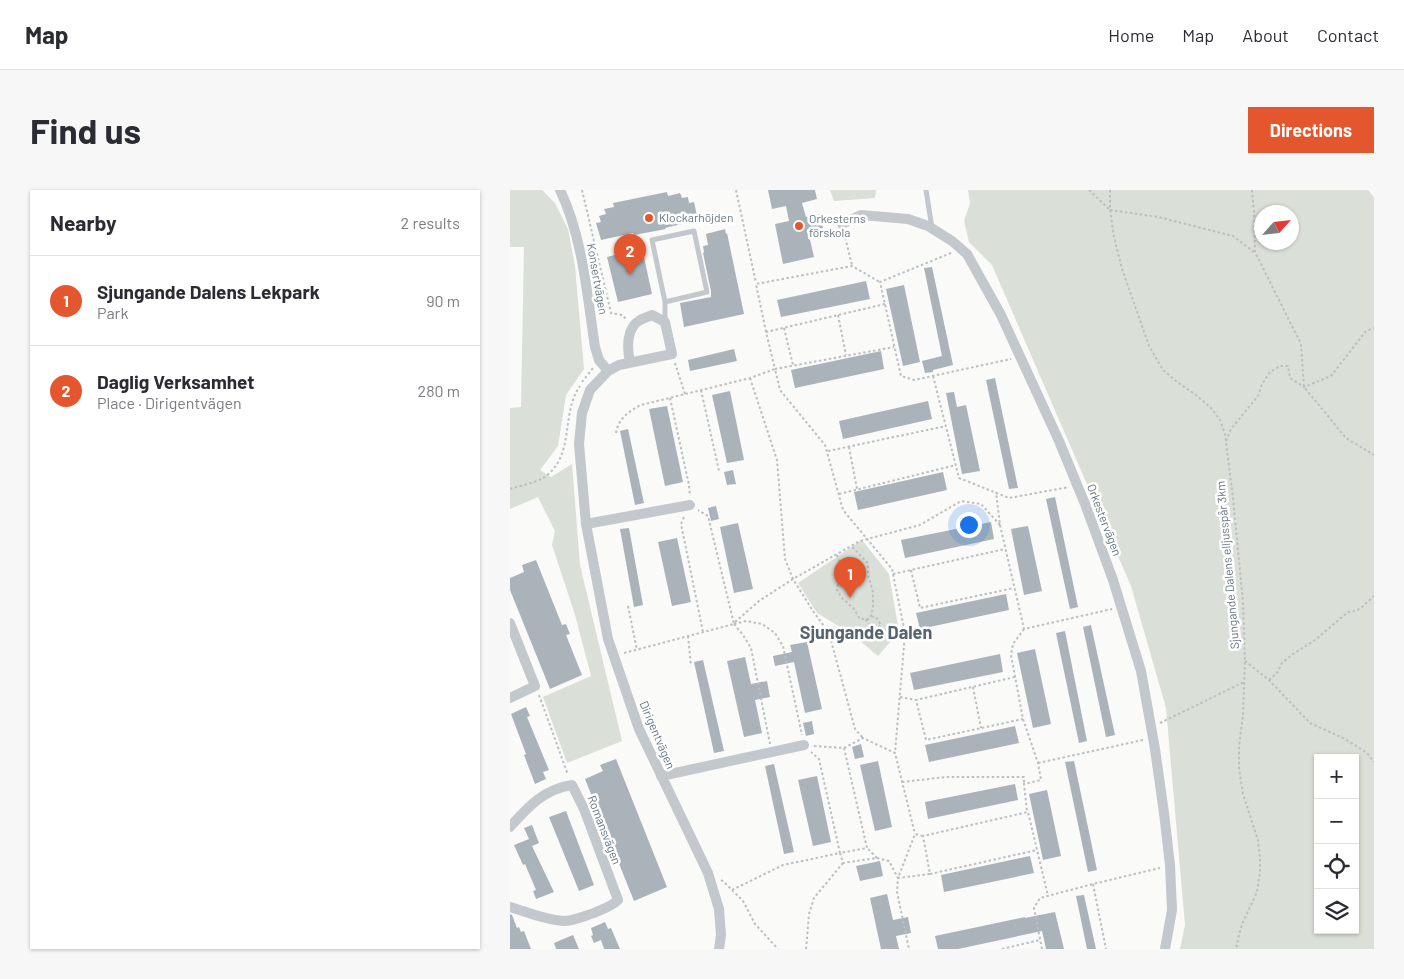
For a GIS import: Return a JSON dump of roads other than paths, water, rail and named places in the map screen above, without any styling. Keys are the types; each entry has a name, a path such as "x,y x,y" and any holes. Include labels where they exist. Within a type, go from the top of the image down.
{"street":[{"name":"Konsertvägen","path":"560,190 569,209 578,239 595,347 599,360 608,371"},
{"name":"Orkestervägen","path":"842,224 861,215 908,219 932,229 952,241 967,254 1001,315 1078,486 1113,580 1141,671 1153,738 1170,865 1172,910 1165,949"},
{"path":"630,362 627,351 629,333 638,321 652,315 665,322"},
{"name":"Dirigentvägen","path":"665,322 672,354 630,362 608,371 590,390 582,413 579,444 586,524 608,639 639,729 708,873 719,909 721,935 719,949"},
{"path":"586,524 690,504"},
{"path":"510,623 535,686 510,698"},
{"path":"661,776 804,745"},
{"name":"Romansvägen","path":"510,827 538,798 558,788 572,785 584,809 618,900 613,905 596,912 578,919 564,921 546,918 510,907"}],"lane":[{"path":"926,190 932,229"},
{"path":"665,302 707,292 694,231 652,240 665,302 665,322"}],"place":[{"name":"Klockarhöjden","path":"649,218"},
{"name":"Orkesterns förskola","path":"799,226"},
{"name":"Daglig Verksamhet","path":"630,275"},
{"name":"Sjungande Dalens Lekpark","path":"850,598"}],"district":[{"name":"Sjungande Dalen","path":"866,633"}]}
